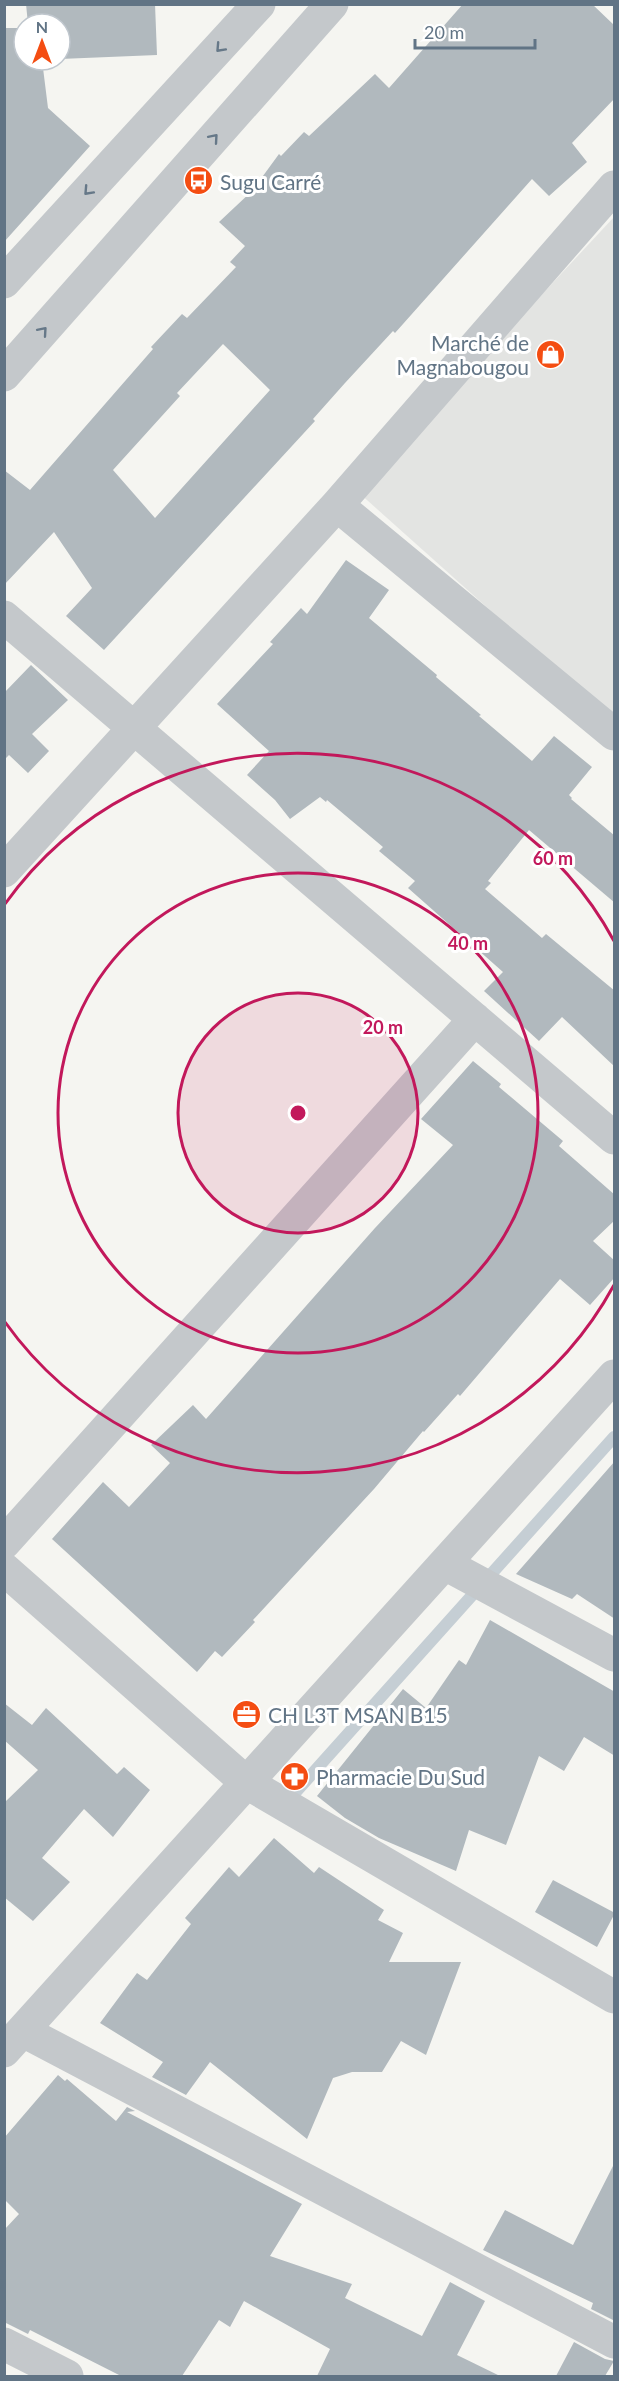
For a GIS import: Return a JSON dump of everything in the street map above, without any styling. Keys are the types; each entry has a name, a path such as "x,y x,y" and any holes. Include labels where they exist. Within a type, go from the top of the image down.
{"street":[{"path":"4,282 259,4"},
{"path":"4,375 332,4"},
{"path":"4,871 337,505 615,187"},
{"path":"337,505 615,734"},
{"path":"4,616 615,1138"},
{"path":"4,1543 475,1019"},
{"path":"615,1376 14,2041 615,2342"},
{"path":"445,1564 615,1655"},
{"path":"4,1569 247,1783 615,1997"},
{"path":"4,2344 67,2376"}],"shaded area":[{"name":"Marché de Magnabougou","path":"614,217 614,721 358,492"}],"building":[{"path":"26,4 155,4 157,55 72,59 72,12 27,12"},
{"path":"463,4 592,4 615,26 615,98 572,143 587,162 549,196 532,179 395,333 393,331 345,383 313,419 315,421 104,650 66,616 92,588 54,532 4,585 4,470 30,490 153,349 151,347 182,314 187,318 236,267 230,262 245,246 219,222 252,191 279,154 281,156 304,132 309,136 375,74 389,88","holes":["223,344 270,390 155,518 113,470 180,396 177,393"]},
{"path":"4,28 12,28 12,72 44,72 48,108 90,146 4,242"},
{"path":"346,560 389,590 369,618 437,675 436,677 481,715 479,716 532,761 554,736 592,767 569,795 615,836 615,903 529,830 488,881 491,883 485,889 542,938 546,934 615,991 615,1067 562,1017 539,1041 484,991 503,972 408,888 415,881 379,851 383,847 327,800 326,802 320,797 290,819 275,800 247,775 269,751 217,704 273,644 270,642 301,608 307,614"},
{"path":"31,665 68,700 32,734 49,751 28,773 9,755 4,760 4,693"},
{"path":"473,1061 501,1084 499,1087 563,1141 559,1146 615,1195 615,1220 593,1241 615,1261 615,1277 590,1305 560,1279 460,1396 458,1394 423,1431 374,1489 253,1620 255,1622 222,1657 215,1651 197,1672 52,1539 103,1482 129,1507 170,1463 151,1445 193,1405 206,1419 375,1228 453,1145 421,1119"},
{"path":"615,1461 615,1619 577,1594 572,1599 516,1574"},
{"path":"490,1620 615,1692 615,1756 584,1737 564,1771 539,1756 506,1845 469,1830 456,1871 379,1838 345,1818 317,1796 403,1689 426,1708 459,1660 466,1665"},
{"path":"4,1703 32,1725 46,1708 117,1774 124,1767 150,1790 113,1837 84,1809 42,1858 70,1882 33,1921 4,1897 4,1803 38,1770 4,1740"},
{"path":"274,1838 314,1873 319,1867 384,1910 378,1920 403,1933 389,1962 461,1962 426,2055 401,2041 382,2072 352,2072 333,2078 307,2139 210,2062 186,2095 152,2077 163,2062 100,2023 137,1973 147,1980 191,1924 185,1918 229,1867 239,1877"},
{"path":"553,1880 615,1913 597,1947 535,1912"},
{"path":"58,2075 65,2081 67,2079 116,2121 127,2107 135,2111 127,2112 302,2204 270,2256 352,2284 345,2298 422,2336 450,2282 485,2301 457,2355 500,2376 317,2376 330,2349 244,2301 230,2327 219,2320 182,2376 121,2376 30,2330 28,2334 4,2322 4,2230 19,2214 4,2199 4,2138"},
{"path":"615,2162 615,2321 591,2309 593,2303 483,2250 505,2210 573,2245"},
{"path":"574,2342 605,2359 614,2361 605,2376 556,2376"}],"waterway":[{"path":"294,1794 614,1437"}],"place":[{"name":"Sugu Carré","path":"199,181"},
{"name":"Marché de Magnabougou","path":"550,354"},
{"name":"CH L3T MSAN B15","path":"247,1714"},
{"name":"Pharmacie Du Sud","path":"295,1776"}]}
